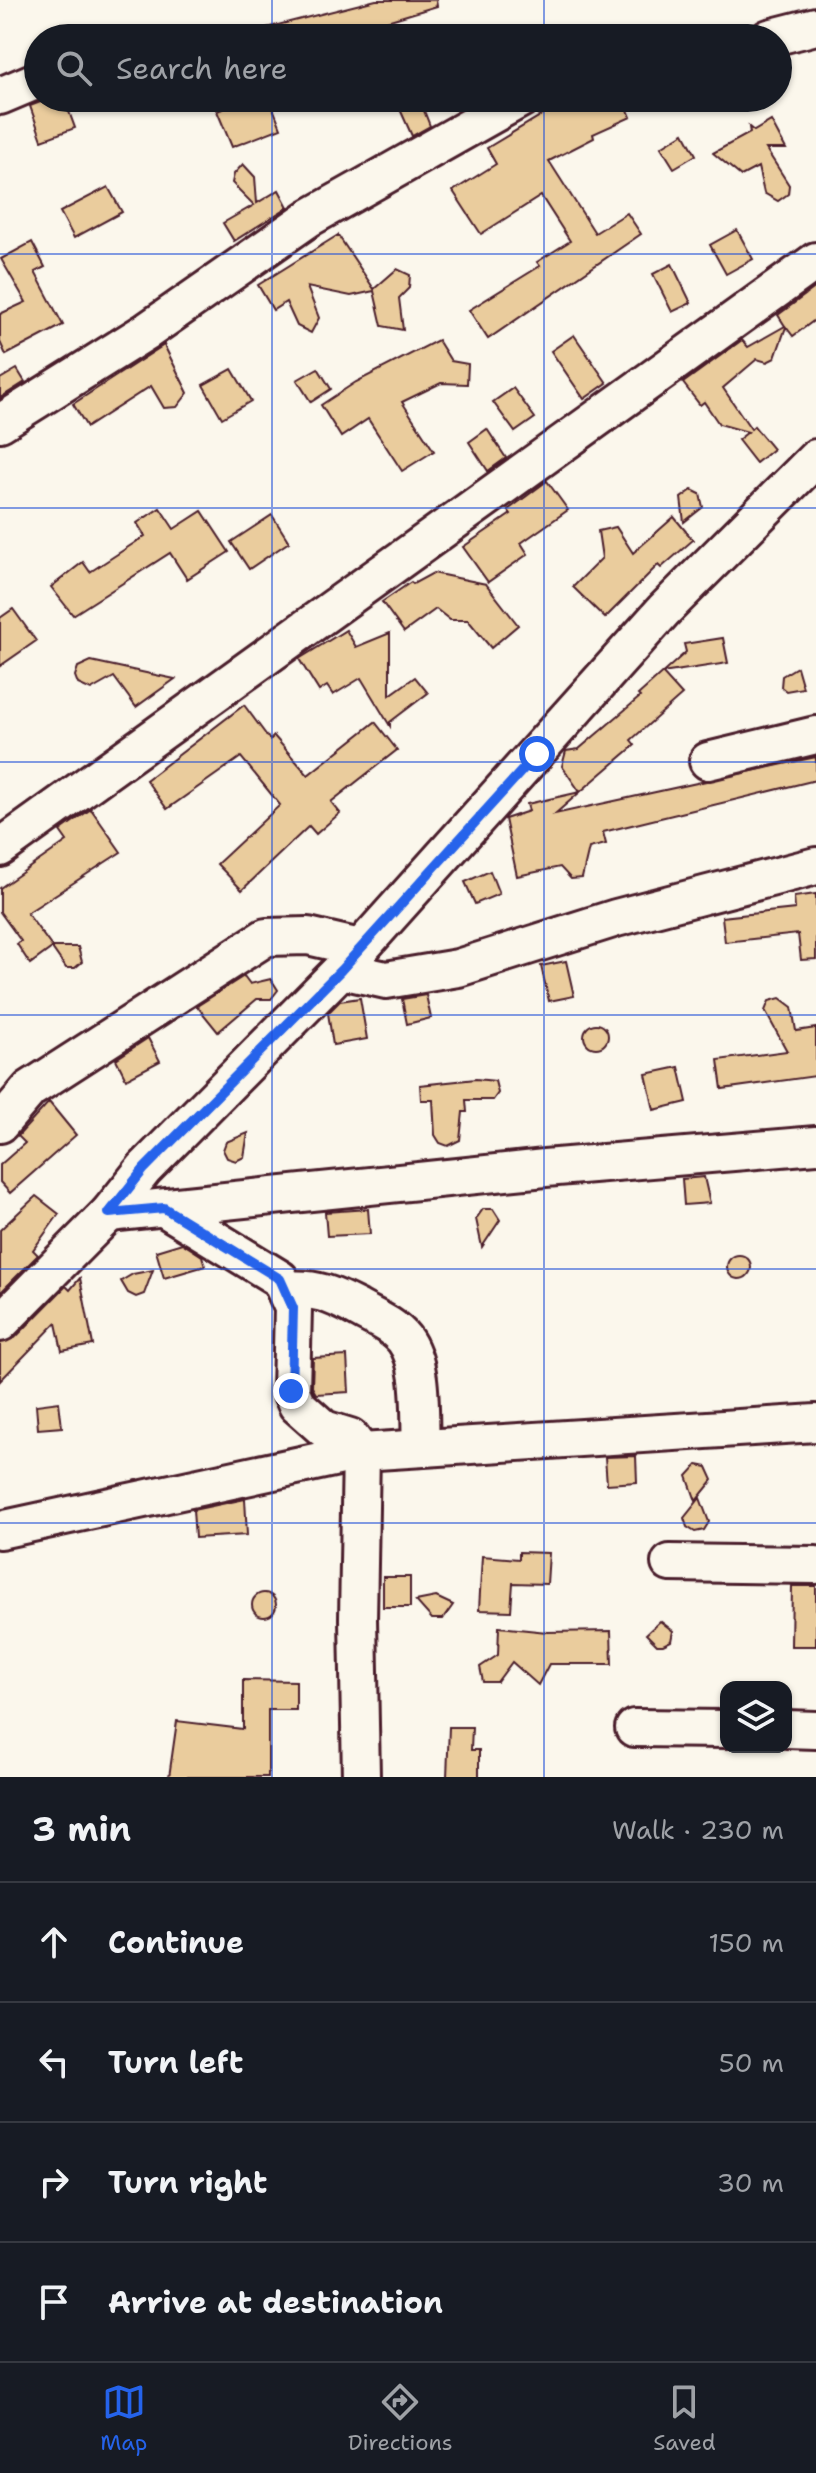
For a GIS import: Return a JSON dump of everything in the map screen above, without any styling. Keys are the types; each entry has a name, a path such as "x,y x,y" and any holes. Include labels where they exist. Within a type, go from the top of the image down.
{"street":[{"path":"792,32 816,26"},
{"path":"0,96 24,86"},
{"path":"0,423 147,331 309,218 497,112"},
{"path":"0,848 816,261"},
{"path":"0,1323 109,1213 144,1169 350,959 664,610 801,489 816,458"},
{"path":"708,761 816,735"},
{"path":"0,1124 30,1089 266,937 308,936 386,980 458,968 616,918 816,866"},
{"path":"109,1213 545,1168 816,1145"},
{"path":"164,1208 250,1257 280,1279 293,1308 291,1391 297,1405 324,1429 350,1437 361,1452 358,1619 361,1777"},
{"path":"287,1290 309,1287 328,1292 390,1326 404,1339 416,1378 421,1448"},
{"path":"0,1530 361,1452 816,1423"},
{"path":"670,1563 816,1565"},
{"path":"634,1728 720,1729"},
{"path":"792,1729 816,1730"}],"building":[{"path":"376,0 436,0 437,6 377,24 282,24"},
{"path":"32,112 69,112 75,128 42,140"},
{"path":"217,112 275,112 281,128 232,147"},
{"path":"401,112 424,112 430,126 412,136"},
{"path":"547,112 629,112 631,117 593,134 594,138 549,161 595,233 627,213 641,234 488,339 469,310 540,266 537,262 570,241 541,196 481,234 453,191 496,164 487,148"},
{"path":"771,121 786,149 766,149 789,185 788,194 778,201 764,193 758,167 741,176 713,153 750,133 749,127 754,131"},
{"path":"684,133 696,155 674,168 661,147"},
{"path":"243,164 255,177 257,203 279,190 288,207 234,241 223,223 254,205 232,183 234,174"},
{"path":"108,187 122,212 74,238 60,212"},
{"path":"737,230 753,259 726,274 710,245"},
{"path":"338,235 374,289 397,269 410,275 409,288 399,298 403,330 382,326 374,291 351,296 307,287 319,318 311,333 297,326 286,302 273,310 258,285"},
{"path":"32,242 45,267 35,272 63,325 6,355 0,342 0,314 26,302 1,259"},
{"path":"672,264 691,303 672,312 653,274"},
{"path":"816,287 816,319 793,336 786,327 775,358 767,362 757,359 723,388 751,429 754,426 773,449 756,463 738,440 748,432 719,424 704,402 700,405 683,383 742,340 748,347 785,326 778,315"},
{"path":"574,335 607,383 584,399 551,351"},
{"path":"438,340 451,361 468,364 467,384 441,383 402,402 434,451 402,471 368,419 341,437 321,405 356,382"},
{"path":"164,345 188,393 177,407 164,408 151,386 87,427 73,404"},
{"path":"318,368 331,389 311,402 297,380"},
{"path":"17,369 25,382 0,398 0,379"},
{"path":"232,369 251,401 222,418 203,385"},
{"path":"513,388 535,418 515,432 493,402"},
{"path":"487,429 506,458 488,471 469,442"},
{"path":"547,481 568,510 521,543 528,554 488,582 463,547 511,514 508,510"},
{"path":"692,490 700,494 703,507 684,522 681,498"},
{"path":"160,508 174,529 202,511 229,552 187,579 170,553 73,615 51,587 83,562 90,572 145,536 137,523"},
{"path":"272,515 289,542 249,569 231,542"},
{"path":"674,517 693,540 661,568 658,565 605,618 573,587 602,558 598,531 616,527 633,553"},
{"path":"433,573 486,584 518,625 491,648 468,620 450,620 436,609 404,632 382,602 411,582 413,584"},
{"path":"13,609 36,641 0,666 0,618"},
{"path":"346,630 356,647 390,633 390,695 415,677 428,693 390,722 390,726 361,678 333,695 327,686 319,691 299,659"},
{"path":"723,638 728,663 663,673 686,652 684,644"},
{"path":"91,661 175,679 136,707 114,677 91,690 78,684 75,676 78,667"},
{"path":"797,667 803,688 786,691 781,687 782,676"},
{"path":"662,673 682,695 631,740 635,745 580,792 562,766 566,751 579,749 640,697 638,695"},
{"path":"244,705 270,740 274,736 308,775 375,722 397,750 331,802 340,813 316,834 309,826 242,890 217,864 280,805 241,757 167,809 146,780"},
{"path":"816,757 816,780 603,832 606,844 589,848 582,878 571,879 560,867 517,876 505,819 529,811 527,804 580,792 555,814"},
{"path":"91,809 121,852 27,913 52,947 78,947 82,962 75,968 66,968 52,948 30,964 17,944 21,941 0,912 0,888 67,841 60,831"},
{"path":"490,871 499,894 475,904 465,882"},
{"path":"816,894 816,959 801,960 798,934 725,942 722,917 795,909 794,897"},
{"path":"566,961 574,996 549,1001 541,966"},
{"path":"244,976 250,984 271,979 278,990 271,999 257,999 218,1032 197,1006"},
{"path":"426,995 431,1018 407,1024 402,999"},
{"path":"360,998 367,1039 333,1045 328,1013 340,1001"},
{"path":"780,998 792,1007 796,1031 816,1028 816,1076 722,1089 718,1060 787,1051 765,1011 769,1001"},
{"path":"596,1024 605,1027 608,1036 605,1045 596,1048 587,1045 584,1036 587,1027"},
{"path":"148,1038 160,1061 126,1079 116,1059"},
{"path":"679,1067 687,1102 654,1110 646,1074"},
{"path":"476,1079 495,1081 498,1093 493,1100 466,1100 467,1112 463,1112 460,1140 448,1146 440,1143 435,1135 433,1100 421,1100 420,1085"},
{"path":"49,1102 76,1135 10,1193 0,1182 0,1165 25,1143 18,1136"},
{"path":"248,1133 244,1157 236,1161 227,1158 223,1150 226,1142"},
{"path":"704,1177 710,1203 684,1205 682,1179"},
{"path":"36,1196 59,1214 33,1250 38,1255 0,1293 0,1230"},
{"path":"368,1209 370,1234 327,1236 325,1212"},
{"path":"483,1209 493,1209 500,1220 482,1247 476,1219"},
{"path":"182,1243 202,1256 205,1266 164,1278 156,1251"},
{"path":"739,1255 747,1259 751,1267 747,1275 739,1279 731,1275 727,1267 731,1259"},
{"path":"153,1270 144,1294 136,1297 128,1293 121,1281 133,1274"},
{"path":"80,1278 93,1345 62,1351 56,1323 0,1381 0,1343 15,1338 66,1286 70,1290"},
{"path":"347,1356 349,1392 316,1394 312,1387 313,1358"},
{"path":"59,1402 62,1427 38,1429 36,1405"},
{"path":"636,1456 637,1482 607,1484 605,1457"},
{"path":"697,1465 707,1467 713,1480 696,1501 687,1476"},
{"path":"700,1498 709,1522 704,1530 695,1532 687,1527 684,1518"},
{"path":"245,1499 247,1535 195,1538 193,1510"},
{"path":"519,1552 549,1553 547,1584 513,1583 511,1611 479,1610 482,1556 519,1559"},
{"path":"383,1577 410,1577 410,1607 383,1607"},
{"path":"792,1586 816,1586 816,1646 791,1646"},
{"path":"264,1593 272,1597 276,1605 272,1613 264,1617 256,1613 252,1605 256,1597"},
{"path":"436,1597 453,1605 443,1619 432,1619 416,1601"},
{"path":"660,1621 673,1631 671,1641 657,1645 646,1634"},
{"path":"499,1627 547,1632 611,1631 612,1664 549,1664 538,1685 512,1662 497,1682 483,1682 480,1667 498,1655"},
{"path":"243,1680 296,1681 296,1710 268,1710 268,1777 169,1777 177,1721 243,1729"},
{"path":"449,1727 472,1727 471,1750 479,1750 479,1777 447,1777"}],"route":[{"path":"291,1391 293,1308 280,1279 250,1257 164,1208 109,1213 144,1169 341,970 537,754"}]}
